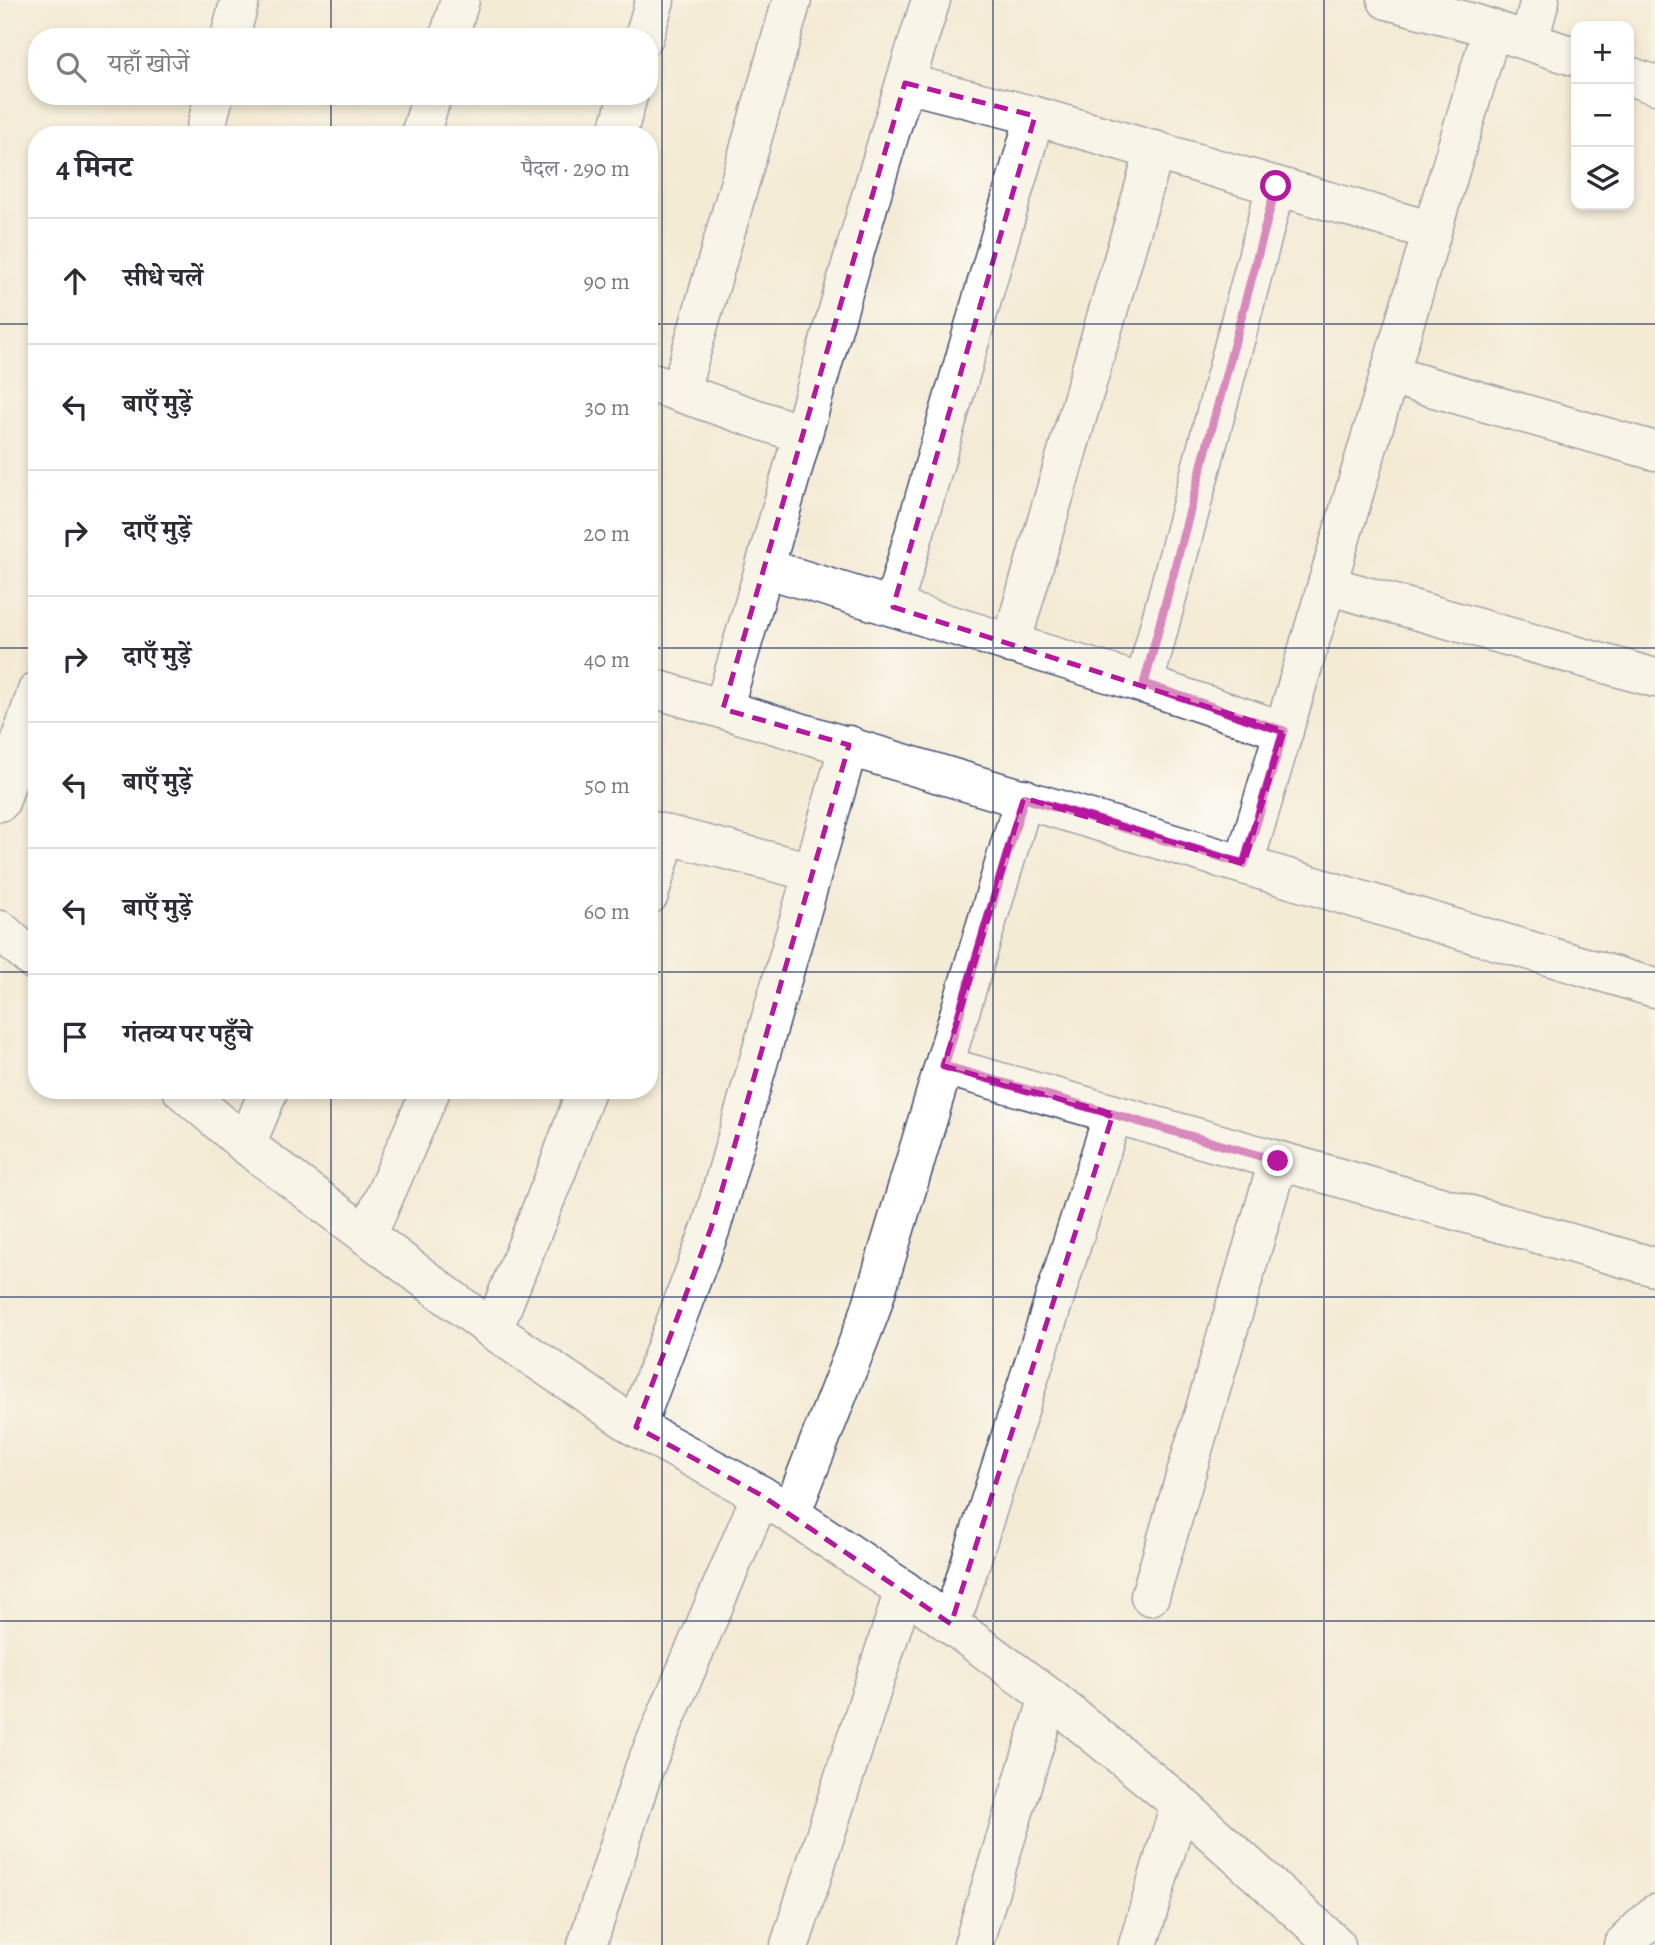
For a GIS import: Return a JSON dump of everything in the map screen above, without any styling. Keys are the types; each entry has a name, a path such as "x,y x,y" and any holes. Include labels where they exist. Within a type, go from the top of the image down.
{"street":[{"path":"232,28 240,0"},
{"path":"452,28 460,0"},
{"path":"646,28 654,0"},
{"path":"792,0 664,387 802,434"},
{"path":"723,709 931,0"},
{"path":"1387,0 1492,29 1571,56"},
{"path":"1529,41 1540,0"},
{"path":"1244,864 1492,29"},
{"path":"1634,78 1655,85"},
{"path":"905,83 1035,116 1432,231"},
{"path":"206,126 212,105"},
{"path":"423,126 429,105"},
{"path":"620,126 625,105"},
{"path":"893,607 1035,116"},
{"path":"1011,644 1154,150"},
{"path":"1144,684 1276,186"},
{"path":"1389,375 1655,451"},
{"path":"765,568 1144,684 1284,731"},
{"path":"1327,585 1655,678"},
{"path":"658,690 1655,988"},
{"path":"0,802 28,718"},
{"path":"636,1427 711,1228 849,745"},
{"path":"587,1945 643,1769 870,1312 1024,798"},
{"path":"658,833 812,872"},
{"path":"0,930 28,955"},
{"path":"944,1066 1655,1267"},
{"path":"192,1099 246,1145 494,1330 636,1427 776,1504 951,1624 1049,1697 1181,1804 1336,1945"},
{"path":"246,1145 265,1099"},
{"path":"367,1236 427,1099"},
{"path":"494,1330 583,1099"},
{"path":"951,1624 1113,1114"},
{"path":"1150,1596 1278,1161"},
{"path":"790,1945 904,1590"},
{"path":"973,1945 1049,1697"},
{"path":"1138,1945 1181,1804"},
{"path":"1623,1945 1655,1914"}],"highlighted area":[{"path":"905,83 1035,116 893,607 1284,731 1244,864 1024,798 944,1066 1113,1114 951,1624 761,1495 636,1427 711,1228 849,745 723,709"}],"route":[{"path":"1276,186 1144,684 1284,731 1244,864 1024,798 944,1066 1278,1161"}]}
